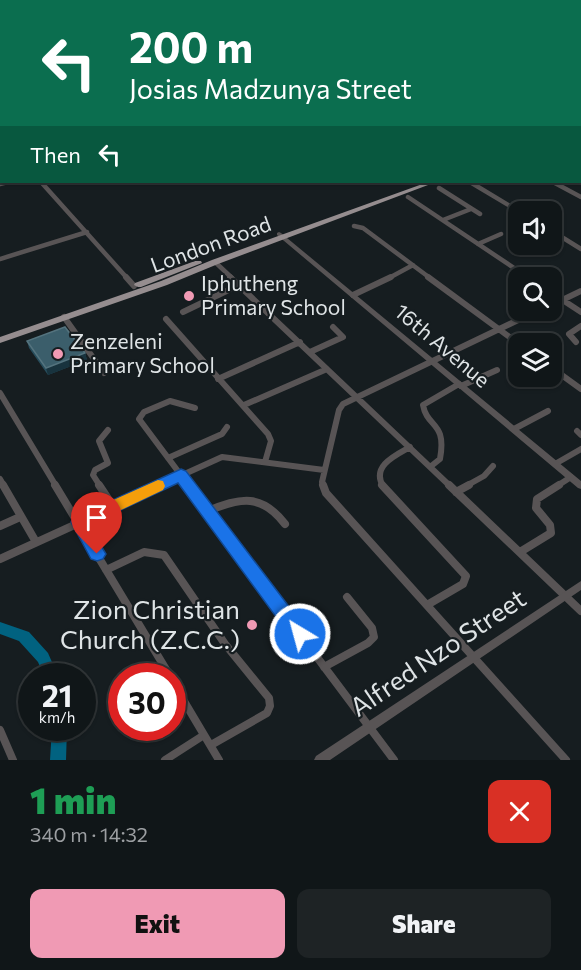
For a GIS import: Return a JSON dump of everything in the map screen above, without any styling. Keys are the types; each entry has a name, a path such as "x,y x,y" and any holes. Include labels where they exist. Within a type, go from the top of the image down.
{"main road":[{"name":"London Road","path":"0,340 164,283 419,183"},
{"name":"London Road","path":"0,334 430,183"}],"street":[{"path":"42,183 134,286"},
{"path":"472,183 508,205"},
{"path":"555,183 581,197"},
{"path":"439,188 480,214"},
{"path":"408,197 513,267"},
{"path":"443,220 471,209"},
{"path":"354,226 363,228 508,335"},
{"path":"0,259 87,232"},
{"path":"478,243 501,234"},
{"name":"16th Avenue","path":"282,236 581,486"},
{"path":"562,237 581,249"},
{"path":"215,262 581,610"},
{"path":"353,295 413,265"},
{"path":"183,312 239,285"},
{"path":"581,291 563,300 581,312"},
{"path":"64,317 104,373"},
{"path":"166,319 185,337 218,379 244,405 270,439 265,462"},
{"path":"516,321 356,396 340,409 322,484 326,493 566,760"},
{"path":"576,342 569,334 581,326"},
{"path":"309,352 343,337 333,327"},
{"path":"218,379 300,342"},
{"path":"244,405 327,369"},
{"path":"430,467 440,459 441,433 438,426 424,411 423,405 460,385 497,370"},
{"path":"562,375 581,389"},
{"path":"0,393 162,663"},
{"path":"195,408 172,400 140,416 139,421 394,760"},
{"path":"514,429 548,411"},
{"path":"168,458 222,434 227,427"},
{"path":"108,430 99,441 108,463 95,470 93,475 113,506"},
{"path":"410,447 384,462 380,471 381,484 466,576 463,584 427,605"},
{"path":"555,464 581,449"},
{"path":"0,559 224,456 324,470"},
{"path":"456,492 484,476 493,466"},
{"path":"520,552 551,533 550,525 536,508 537,499 571,477"},
{"path":"0,479 2,488 36,542"},
{"path":"208,511 233,502 259,503 271,507 285,524"},
{"path":"0,526 20,517"},
{"path":"106,570 144,552 164,555 229,650 269,698 269,710 263,716 211,745"},
{"name":"Alfred Nzo Street","path":"320,760 581,585"},
{"path":"324,667 368,643 374,637 372,628 347,597"},
{"path":"186,705 219,760"},
{"path":"0,730 14,760"},
{"path":"165,760 204,735"}],"building":[{"name":"Zenzeleni Primary School","path":"65,327 85,353 46,368 27,341"}],"waterway":[{"path":"0,628 24,636 45,663"},
{"path":"58,760 59,741"}],"slow traffic":[{"path":"95,515 158,486"}],"place":[{"name":"Iphutheng Primary School","path":"189,296"},
{"name":"Zenzeleni Primary School","path":"58,354"},
{"name":"Zion Christian Church (Z.C.C.)","path":"252,625"}],"route":[{"path":"97,554 79,522 181,475 300,634"}]}
